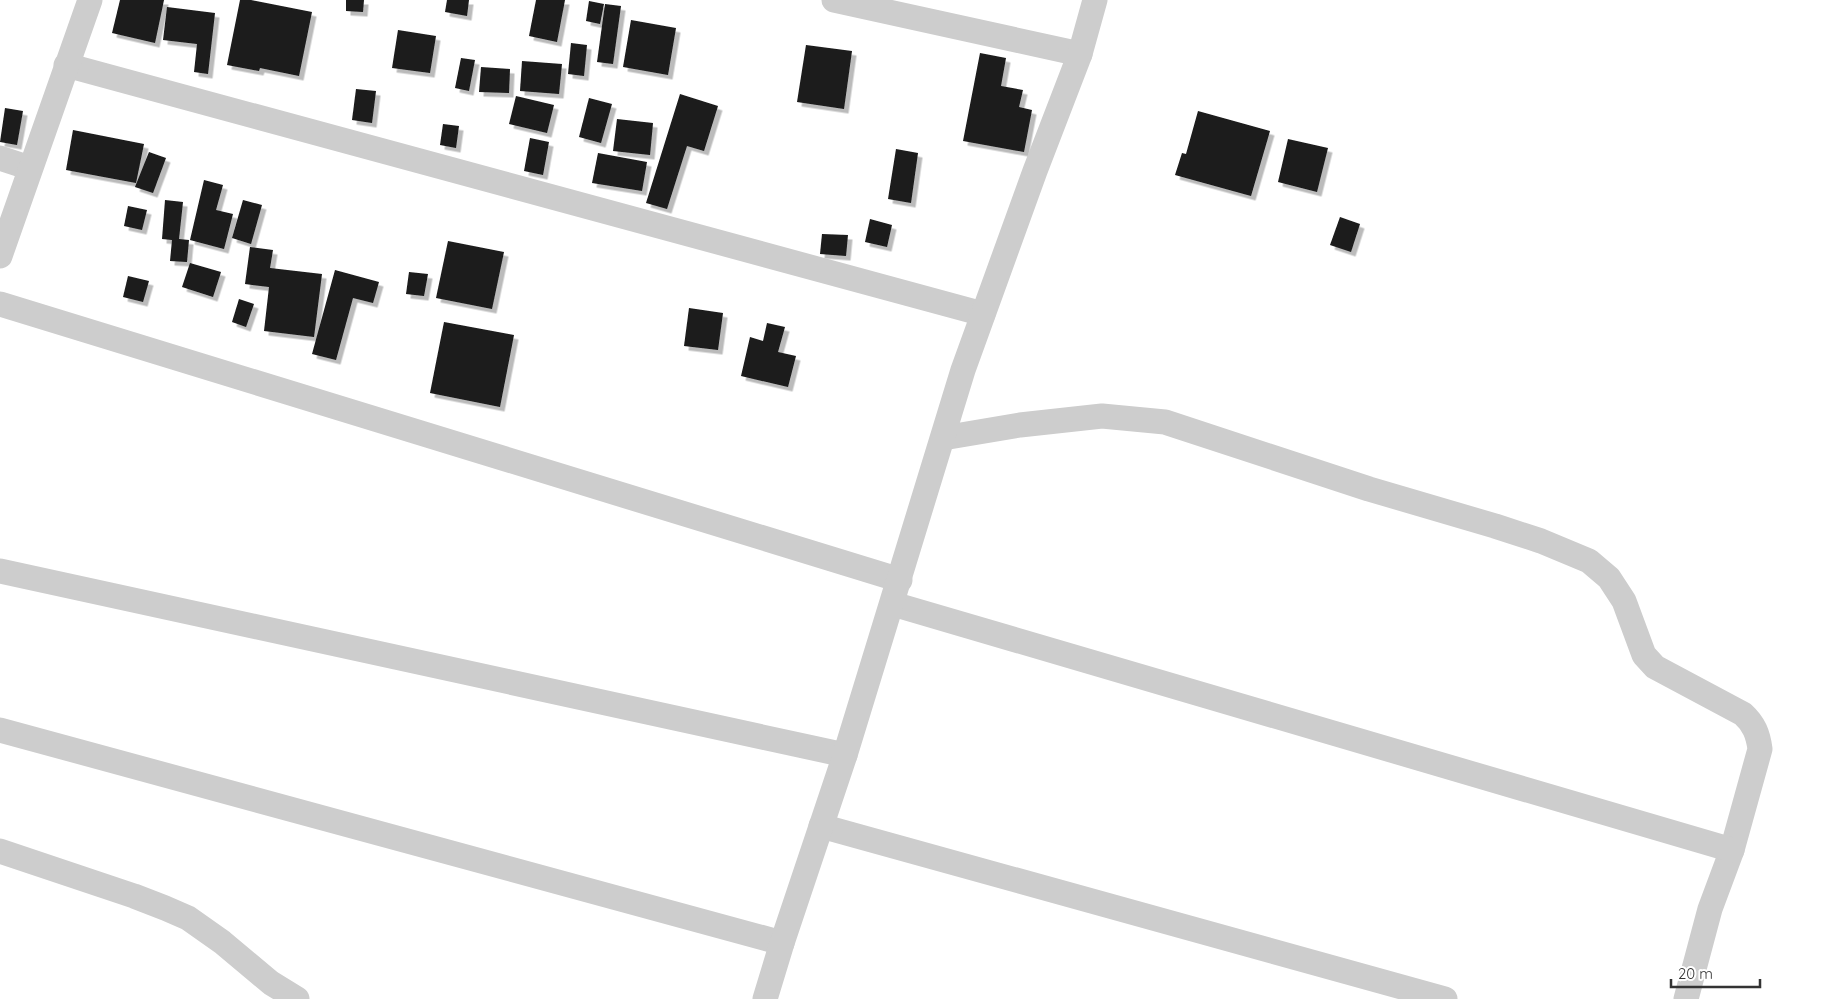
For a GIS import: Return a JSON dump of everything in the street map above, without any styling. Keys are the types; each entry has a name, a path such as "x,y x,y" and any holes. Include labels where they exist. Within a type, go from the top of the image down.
{"street":[{"path":"0,256 90,0"},
{"path":"834,0 1080,54"},
{"path":"766,999 782,943 893,604 983,314 1080,54 1095,0"},
{"path":"66,65 983,314"},
{"path":"0,158 30,168"},
{"path":"0,304 900,580"},
{"path":"943,438 1029,424 1102,416 1165,422 1359,486 1523,535 1589,561 1609,578 1624,601 1644,655 1655,667 1742,714 1751,722 1756,730 1760,749 1732,850 1710,909 1686,999"},
{"path":"0,571 845,755"},
{"path":"893,604 1732,850"},
{"path":"0,730 782,943"},
{"path":"821,826 1445,999"},
{"path":"0,851 142,899 188,918 222,942 271,983 297,999"}],"building":[{"path":"120,0 164,0 155,43 112,33"},
{"path":"240,0 251,0 312,12 299,76 260,68 259,71 227,65"},
{"path":"346,0 364,0 363,12 346,11"},
{"path":"447,0 469,0 467,16 445,12"},
{"path":"536,0 565,0 557,42 529,36"},
{"path":"589,1 604,4 600,24 586,21"},
{"path":"605,4 621,6 613,64 597,62"},
{"path":"167,7 215,13 208,74 194,72 197,44 163,40"},
{"path":"631,20 676,28 668,75 623,67"},
{"path":"398,30 436,36 430,73 392,68"},
{"path":"571,43 587,45 584,76 568,74"},
{"path":"806,45 852,51 844,109 797,102"},
{"path":"980,53 1006,58 1001,86 1023,90 1019,107 1032,110 1024,152 963,141"},
{"path":"461,58 475,60 469,91 455,88"},
{"path":"522,61 562,64 559,94 520,91"},
{"path":"481,67 510,69 509,93 479,92"},
{"path":"356,89 376,91 372,123 352,120"},
{"path":"680,94 718,106 704,151 687,146 667,209 646,203"},
{"path":"516,96 554,105 547,133 509,124"},
{"path":"589,98 612,104 601,143 579,137"},
{"path":"5,108 23,111 17,145 0,142"},
{"path":"1198,111 1270,131 1251,196 1175,175 1182,153 1186,154"},
{"path":"617,119 653,123 650,155 613,151"},
{"path":"443,124 459,126 456,148 440,145"},
{"path":"73,130 144,144 136,183 66,170"},
{"path":"530,138 549,142 543,175 524,171"},
{"path":"1288,139 1328,148 1317,192 1278,182"},
{"path":"896,149 918,153 911,203 888,199"},
{"path":"149,152 166,158 153,193 135,187"},
{"path":"598,153 647,162 642,191 592,183"},
{"path":"204,180 223,185 216,210 233,214 224,249 190,240"},
{"path":"165,200 183,202 179,239 189,240 187,262 170,261 172,240 162,239"},
{"path":"243,200 262,205 251,244 232,238"},
{"path":"128,206 147,210 142,230 124,226"},
{"path":"1340,217 1360,224 1351,252 1330,245"},
{"path":"870,219 892,225 887,247 865,242"},
{"path":"822,234 848,235 846,256 820,254"},
{"path":"448,241 504,252 492,309 436,298"},
{"path":"250,247 273,250 270,268 322,274 314,337 264,331 269,287 245,284"},
{"path":"190,263 221,272 213,297 182,287"},
{"path":"335,270 379,282 373,303 353,298 336,360 312,354"},
{"path":"409,272 428,274 424,296 406,294"},
{"path":"128,276 149,281 143,302 123,297"},
{"path":"239,299 254,304 246,327 232,322"},
{"path":"689,308 723,313 718,350 684,346"},
{"path":"444,322 514,335 500,407 430,393"},
{"path":"767,323 785,327 778,352 796,356 788,387 741,376 750,337 763,341"}]}
